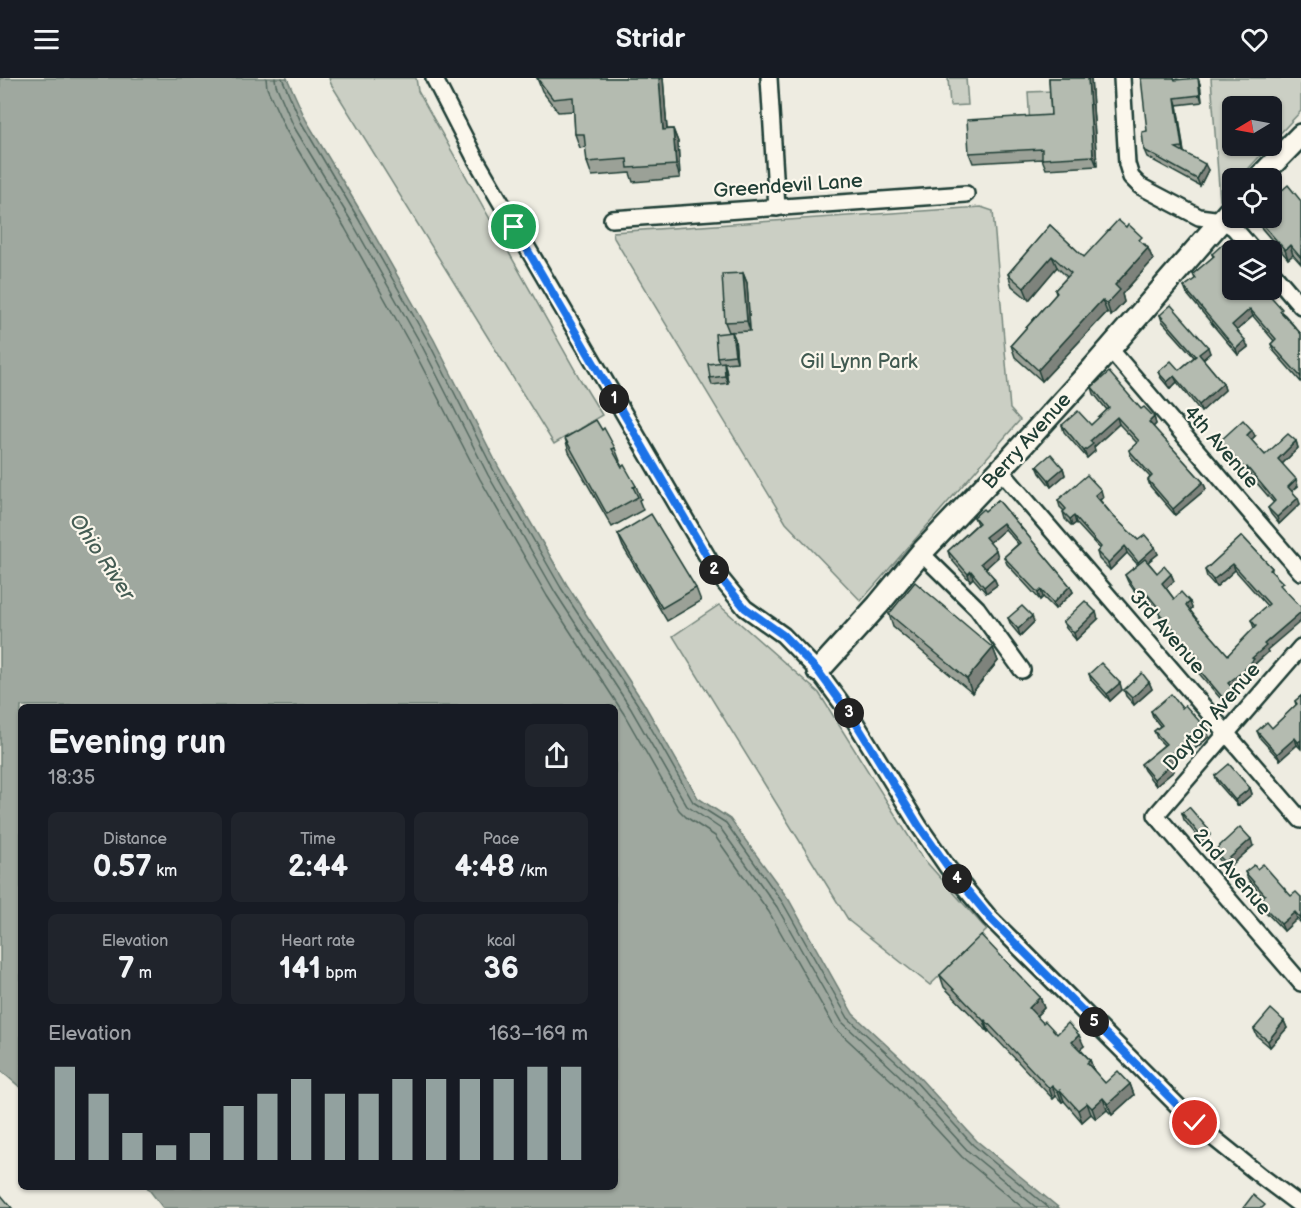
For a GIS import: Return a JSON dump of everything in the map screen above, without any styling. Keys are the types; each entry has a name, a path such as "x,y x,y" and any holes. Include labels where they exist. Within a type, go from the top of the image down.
{"street":[{"path":"434,78 475,158 680,514 718,575 745,608 783,635 818,671 854,720 942,859 990,918 1195,1123 1301,1206"},
{"path":"769,78 777,208"},
{"path":"1122,78 1127,164 1135,182 1199,217 1222,215"},
{"path":"1269,168 1301,135"},
{"name":"Greendevil Lane","path":"612,219 966,194"},
{"name":"Berry Avenue","path":"818,671 921,554 1000,471 1110,349 1222,221"},
{"path":"1234,228 1244,240"},
{"path":"1282,284 1301,306"},
{"name":"4th Avenue","path":"1110,349 1301,572"},
{"name":"3rd Avenue","path":"1000,471 1301,820"},
{"path":"921,554 977,608 1022,670"},
{"name":"Dayton Avenue","path":"1156,815 1301,647"},
{"name":"2nd Avenue","path":"1156,815 1301,983"}],"green space":[{"path":"329,78 416,78 418,91 602,415 554,444"},
{"path":"948,78 966,78 968,105 950,106"},
{"path":"1211,78 1301,78 1301,111 1282,131 1282,96 1222,96 1222,156 1260,156 1249,168 1222,168 1222,198 1220,200"},
{"path":"1053,91 1055,125 1030,126 1028,92"},
{"name":"Gil Lynn Park","path":"981,207 993,211 1010,409 1020,420 861,601 786,523 614,238 613,232"},
{"path":"719,605 819,693 921,856 987,930 930,985 849,921 673,636"}],"water":[{"name":"Ohio River","path":"0,78 287,78 306,120 434,340 499,468 567,585 643,702 698,798 730,819 789,900 853,1014 909,1066 977,1141 1059,1208 163,1208 149,1190 618,1190 618,704 18,704 18,1085 0,1070"}],"building":[{"path":"537,78 659,78 663,130 673,129 676,165 628,168 627,159 587,162 584,134 575,134 573,97 553,99"},
{"path":"1049,78 1088,78 1093,156 1042,159 1042,149 969,153 967,120 1051,115"},
{"path":"1141,78 1174,78 1175,80 1198,78 1200,95 1175,98 1182,147 1176,148 1205,164 1197,179 1144,150 1142,132 1147,131"},
{"path":"1288,185 1301,201 1301,258 1290,245 1285,250 1282,247 1282,240 1276,240 1266,228 1282,228 1282,190"},
{"path":"1118,220 1126,227 1128,224 1142,237 1139,240 1148,248 1115,285 1120,290 1107,304 1102,300 1038,370 1011,345 1057,293 1055,290 1071,273 1052,256 1024,288 1008,274 1050,225 1084,257"},
{"path":"1222,245 1222,300 1274,300 1282,309 1280,311 1301,334 1301,377 1271,344 1276,339 1250,309 1232,325 1245,340 1236,349 1184,287 1196,278 1193,274 1214,256 1212,254"},
{"path":"743,273 747,321 725,322 722,274"},
{"path":"1171,305 1208,347 1199,354 1223,383 1199,405 1174,376 1167,382 1158,372 1171,361 1179,370 1196,356 1160,315"},
{"path":"732,332 735,355 717,357 715,334"},
{"path":"724,362 725,376 710,378 708,364"},
{"path":"1109,372 1141,409 1144,407 1154,417 1149,422 1203,482 1173,509 1148,480 1152,476 1129,450 1139,441 1117,417 1090,441 1093,444 1084,451 1062,425 1078,411 1091,425 1109,408 1092,387"},
{"path":"596,420 602,430 604,428 615,448 612,449 636,486 633,487 638,497 607,514 565,438"},
{"path":"1243,420 1252,430 1247,435 1265,455 1288,434 1296,441 1278,459 1296,479 1288,487 1298,498 1277,517 1268,508 1275,501 1247,467 1245,469 1219,442"},
{"path":"1051,454 1063,468 1049,480 1037,466"},
{"path":"1087,475 1101,490 1095,495 1113,516 1138,540 1145,535 1155,547 1138,562 1125,546 1108,563 1097,552 1101,547 1074,516 1070,519 1063,512 1066,509 1058,500"},
{"path":"998,500 1070,586 1053,603 1041,590 1038,593 1004,557 1020,543 1003,523 985,537 996,550 981,563 994,578 984,587 971,571 968,574 948,551 979,523 974,517"},
{"path":"651,514 696,588 662,608 618,534"},
{"path":"1242,536 1272,568 1270,570 1283,583 1280,585 1301,607 1301,612 1264,644 1266,646 1252,658 1254,659 1242,672 1228,683 1234,690 1223,698 1193,662 1199,657 1159,613 1161,611 1148,595 1143,600 1125,575 1145,559 1157,573 1164,566 1171,574 1162,583 1174,599 1181,592 1190,602 1186,605 1228,655 1256,626 1251,620 1269,604 1233,564 1213,580 1205,570"},
{"path":"915,582 993,648 967,679 889,614"},
{"path":"1085,601 1096,612 1074,633 1063,622"},
{"path":"1022,606 1032,616 1018,629 1008,618"},
{"path":"1101,663 1120,683 1107,694 1089,674"},
{"path":"1142,673 1149,682 1132,698 1124,690"},
{"path":"1171,694 1182,708 1185,705 1207,730 1194,741 1191,737 1166,758 1171,764 1154,779 1141,764 1166,744 1154,731 1162,725 1151,711"},
{"path":"1301,696 1301,740 1298,742 1295,738 1277,754 1257,731 1267,722 1272,728 1297,704 1295,701"},
{"path":"1229,764 1250,788 1235,800 1215,776"},
{"path":"1189,807 1208,829 1200,835 1182,813"},
{"path":"1240,827 1251,839 1225,862 1214,851"},
{"path":"1263,864 1291,896 1296,892 1301,897 1301,919 1295,912 1281,924 1258,901 1265,895 1245,872 1254,865 1257,869"},
{"path":"981,935 1040,997 1029,1008 1043,1023 1045,1021 1057,1034 1068,1023 1079,1035 1072,1042 1090,1060 1087,1063 1105,1083 1118,1071 1130,1084 1108,1104 1103,1098 1092,1108 1087,1103 1078,1110 1060,1090 1058,1091 1052,1085 1049,1088 940,975"},
{"path":"1271,1009 1284,1021 1268,1041 1254,1029"},
{"path":"0,1194 12,1208 0,1208"},
{"path":"1253,1195 1265,1205 1262,1208 1243,1208"}],"route":[{"path":"514,227 680,514 718,575 745,608 783,635 818,671 854,720 919,826 948,867 990,918 1195,1123"}]}
